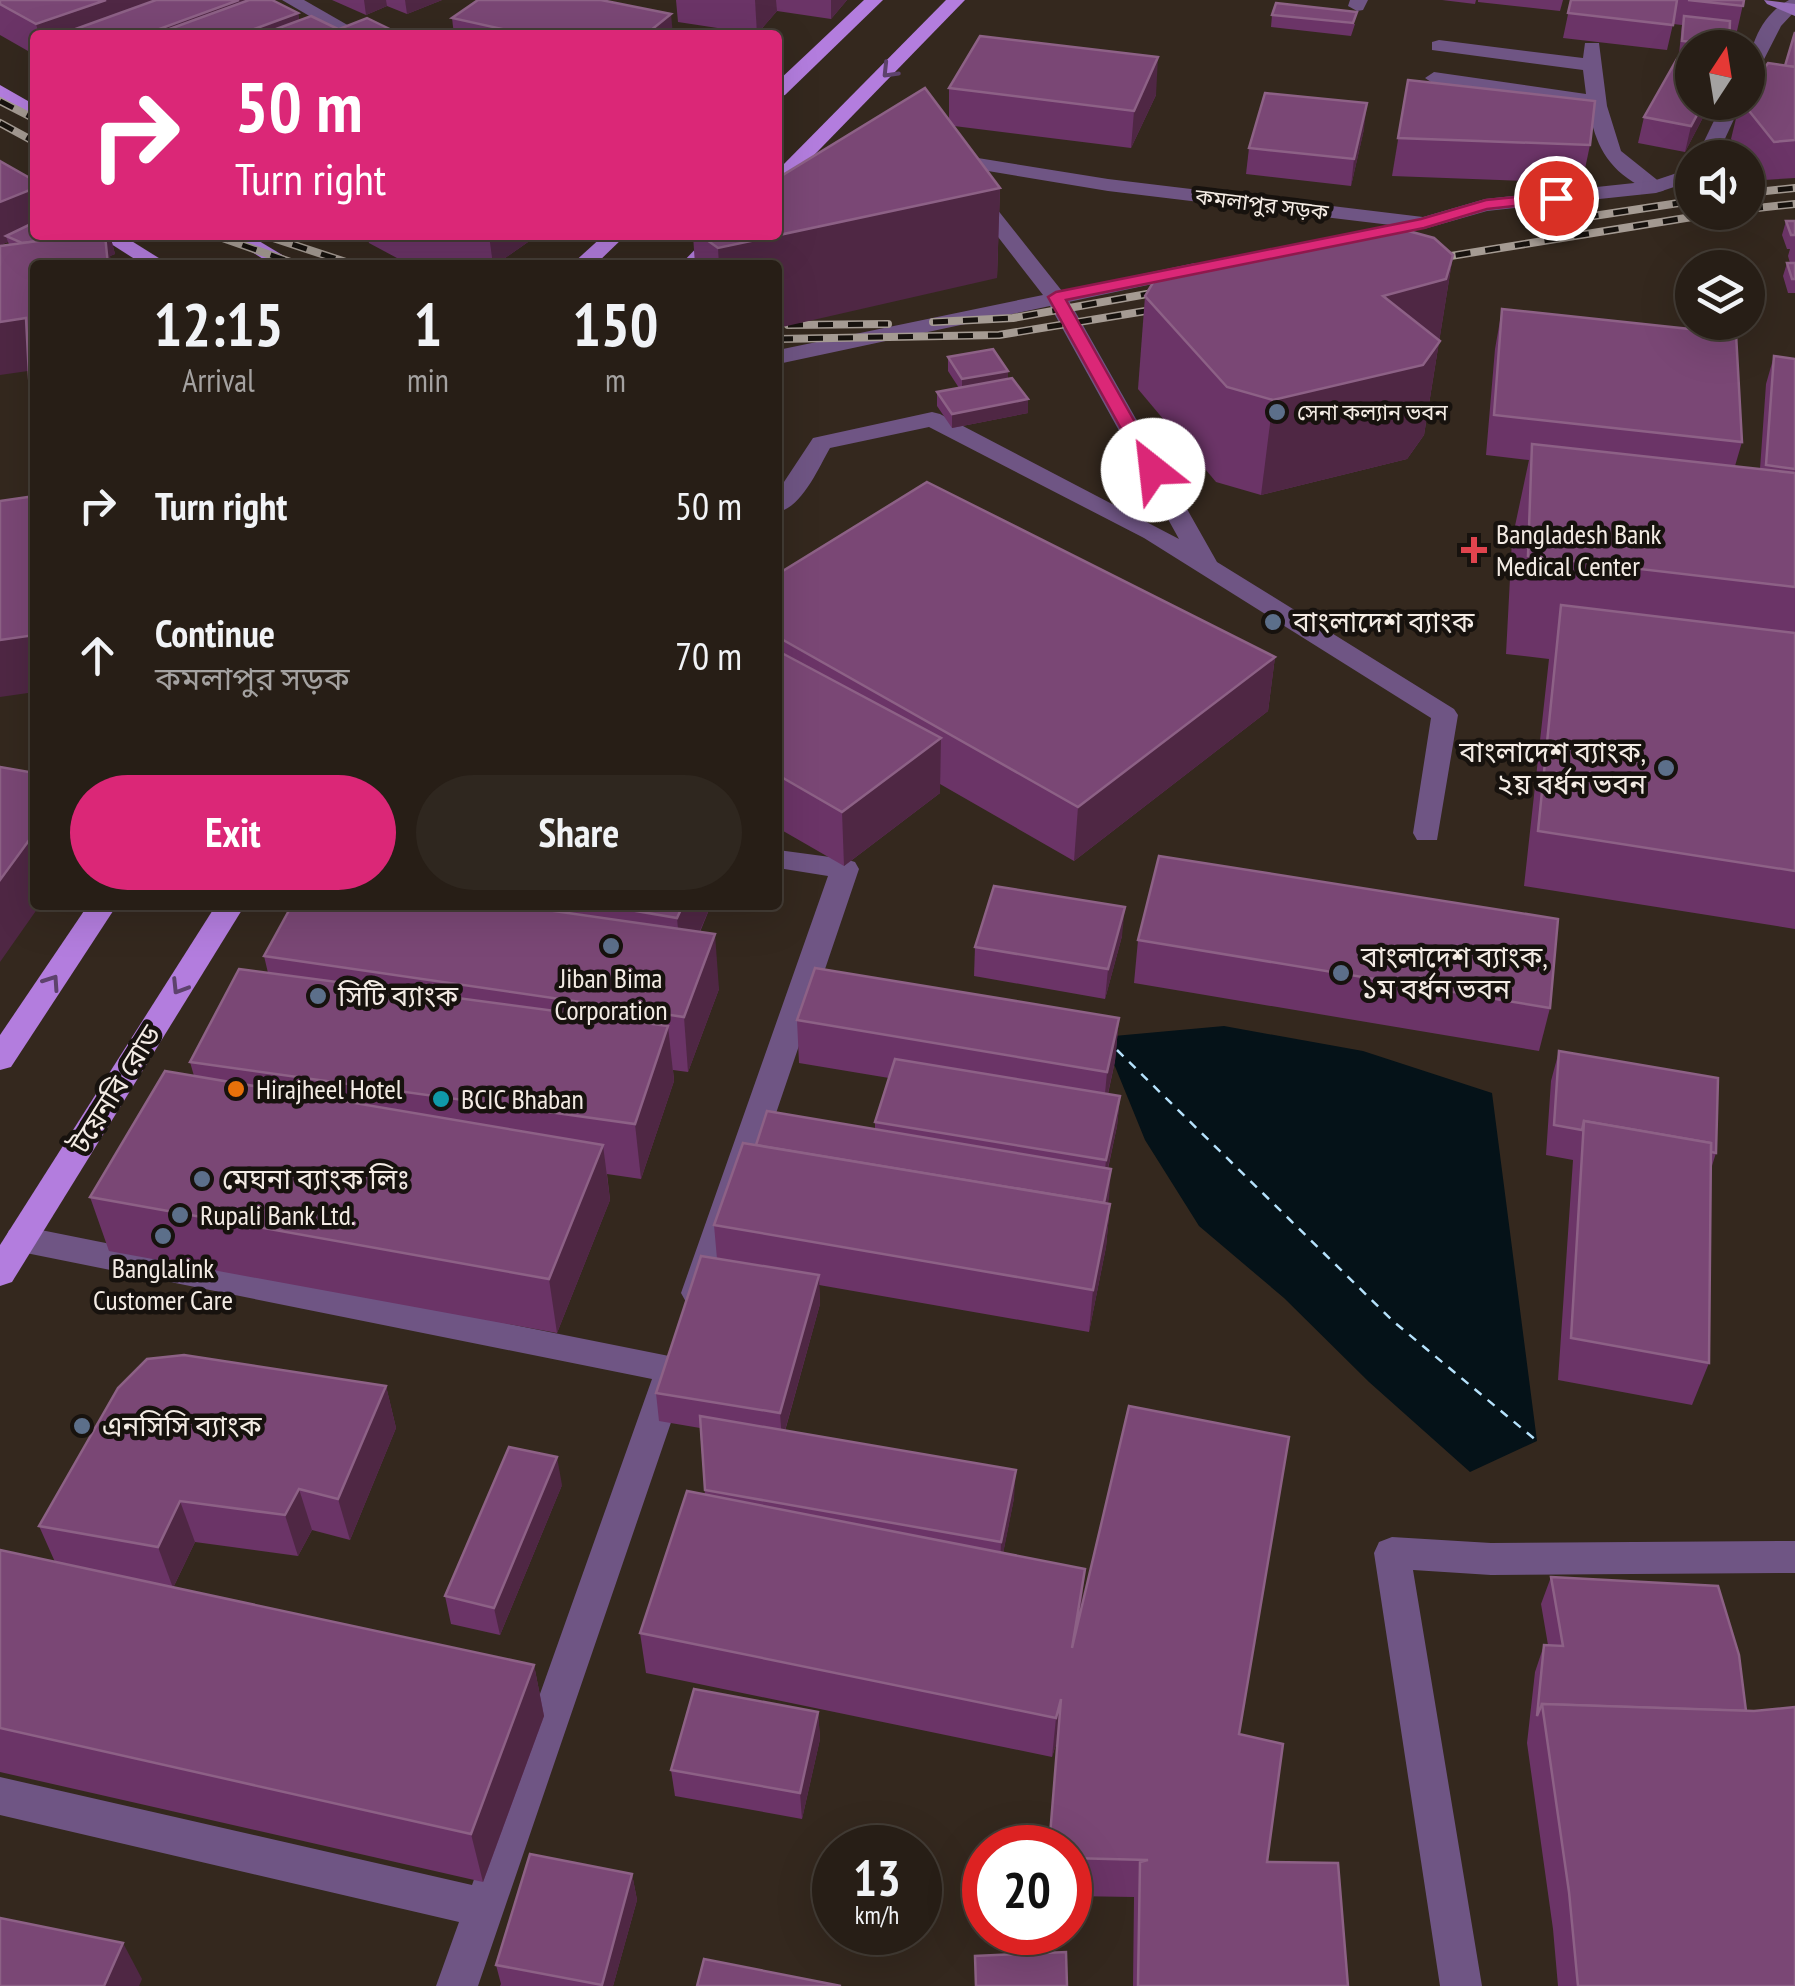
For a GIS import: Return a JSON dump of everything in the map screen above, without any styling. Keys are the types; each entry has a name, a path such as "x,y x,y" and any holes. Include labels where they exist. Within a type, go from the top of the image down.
{"main road":[{"path":"782,87 874,0"},
{"path":"782,179 837,135 956,0"},
{"path":"0,91 30,111"},
{"path":"116,240 150,260"},
{"path":"243,240 279,260"},
{"path":"588,260 610,240"},
{"path":"696,260 716,240"},
{"path":"0,1060 100,910"},
{"name":"টয়েনবি রোড","path":"0,1273 228,910"}],"street":[{"path":"291,0 347,30"},
{"path":"1765,44 1788,5"},
{"path":"1439,46 1591,56 1597,102 1595,129 1614,159 1656,187"},
{"path":"1434,78 1597,102"},
{"name":"কমলাপুর সড়ক","path":"1206,567 1056,297 939,157 1108,184 1424,224 1486,205 1656,187 1675,180"},
{"path":"1346,239 1424,224"},
{"path":"782,357 1211,266"},
{"path":"782,501 821,443 932,420 1152,533 1445,715 1428,833"},
{"path":"458,1986 845,868 782,860"},
{"path":"804,987 841,994"},
{"path":"20,1239 672,1369"},
{"path":"1462,1986 1392,1552 1491,1559 1795,1557"},
{"path":"0,1796 484,1908"}],"shaded area":[{"path":"1224,1026 1363,1051 1492,1093 1537,1441 1470,1472 1369,1382 1284,1298 1199,1226 1145,1140 1103,1037"}],"building":[{"path":"0,0 106,0 36,24 0,4"},
{"path":"156,0 239,0 157,30 73,30"},
{"path":"249,0 272,0 298,13 252,30 167,30"},
{"path":"478,0 601,0 671,14 651,30 506,30 452,18"},
{"path":"1571,0 1677,0 1673,25 1568,13"},
{"path":"1688,0 1744,0 1743,6"},
{"path":"1276,3 1357,12 1353,23 1272,15"},
{"path":"311,16 338,29 336,30 273,30"},
{"path":"1684,16 1730,21 1730,30 1683,30"},
{"path":"367,18 392,30 337,30"},
{"path":"1795,32 1795,67 1785,66"},
{"path":"980,36 1158,57 1134,111 949,88"},
{"path":"1675,63 1675,120 1694,120 1691,126 1644,117"},
{"path":"1768,63 1795,67 1795,140 1774,142 1756,120 1765,120"},
{"path":"1408,80 1595,101 1590,145 1398,138"},
{"path":"925,88 1000,188 782,234 782,176"},
{"path":"1265,93 1367,103 1354,159 1249,148"},
{"path":"0,161 30,178 30,190 0,202"},
{"path":"1786,221 1795,221 1795,235 1791,235"},
{"path":"30,224 30,240 45,240 22,243 6,236"},
{"path":"1390,226 1434,238 1453,255 1446,279 1383,296 1440,341 1423,365 1273,400 1227,387 1145,296 1158,274"},
{"path":"46,240 106,240 108,260 30,260 30,395 26,318 0,322 0,246"},
{"path":"707,240 756,240 718,248"},
{"path":"1787,263 1795,263 1795,279 1792,279"},
{"path":"1502,309 1675,327 1675,340 1736,340 1742,442 1494,415"},
{"path":"993,349 1008,371 962,379 948,357"},
{"path":"1774,356 1795,359 1795,469 1766,465"},
{"path":"1012,378 1028,399 952,414 937,392"},
{"path":"1532,444 1795,473 1795,587 1528,556"},
{"path":"927,482 1275,657 1078,807 782,639 782,572"},
{"path":"30,497 30,636 0,640 0,501"},
{"name":"বাংলাদেশ ব্যাংক, ২য় বর্ধন ভবন","path":"1561,605 1795,633 1795,871 1538,831"},
{"path":"782,653 941,738 842,812 782,777"},
{"path":"0,767 30,772 30,839 0,880"},
{"path":"1159,856 1558,919 1550,1008 1138,940"},
{"path":"994,886 1125,907 1108,969 975,947"},
{"path":"289,910 547,910 715,934 684,1017 264,956"},
{"path":"630,910 681,910 677,918"},
{"path":"815,968 1119,1018 1107,1072 797,1020"},
{"path":"239,969 668,1026 635,1124 190,1062"},
{"path":"1559,1051 1718,1078 1716,1153 1711,1152 1711,1143 1584,1121 1582,1130 1554,1125"},
{"path":"895,1059 1120,1096 1106,1160 875,1122"},
{"path":"165,1071 603,1145 549,1279 90,1197"},
{"path":"767,1111 1111,1169 1104,1203 756,1145"},
{"path":"1584,1121 1711,1143 1709,1363 1571,1338"},
{"path":"743,1143 1110,1204 1093,1290 714,1225"},
{"path":"701,1256 819,1275 780,1413 656,1393"},
{"path":"184,1355 386,1386 338,1499 299,1489 285,1515 180,1501 158,1547 39,1526 118,1388 147,1359"},
{"path":"1129,1406 1289,1437 1239,1734 1283,1744 1267,1862 1338,1863 1348,1986 1138,1986 1140,1862 1148,1860 1092,1859 1092,1825 1051,1825 1061,1699 1056,1718 640,1633 687,1491 1085,1569 1072,1648"},
{"path":"700,1416 1016,1470 1001,1542 705,1490"},
{"path":"509,1447 557,1457 494,1608 445,1596"},
{"path":"0,1550 534,1665 471,1834 0,1728"},
{"path":"1551,1577 1718,1586 1739,1655 1746,1711 1542,1704 1537,1716 1544,1645 1563,1646"},
{"path":"694,1689 818,1712 800,1793 671,1770"},
{"path":"1542,1704 1754,1711 1795,1707 1795,1986 1578,1986"},
{"path":"530,1854 632,1874 602,1985 496,1965"},
{"path":"0,1918 123,1943 104,1986 0,1986"},
{"path":"1066,1955 1067,1986 976,1986 975,1956"},
{"path":"704,1959 841,1986 697,1986"}],"ferry route":[{"path":"1117,1050 1394,1322 1537,1441"}],"railway":[{"path":"0,101 30,116"},
{"path":"0,123 30,139"},
{"path":"1765,191 1795,188"},
{"path":"1554,222 1675,204"},
{"path":"1765,207 1795,204"},
{"path":"1426,260 1675,220"},
{"path":"228,240 285,260"},
{"path":"279,240 340,260"},
{"path":"933,322 1013,318 1175,289"},
{"path":"782,339 999,335 1170,307"},
{"path":"788,325 888,324"}],"place":[{"name":"সেনা কল্যান ভবন","path":"1277,412"},
{"name":"Bangladesh Bank Medical Center","path":"1474,550"},
{"name":"বাংলাদেশ ব্যাংক","path":"1273,622"},
{"name":"বাংলাদেশ ব্যাংক, ২য় বর্ধন ভবন","path":"1666,768"},
{"name":"Jiban Bima Corporation","path":"611,946"},
{"name":"বাংলাদেশ ব্যাংক, ১ম বর্ধন ভবন","path":"1341,973"},
{"name":"সিটি ব্যাংক","path":"318,996"},
{"name":"Hirajheel Hotel","path":"236,1089"},
{"name":"BCIC Bhaban","path":"441,1099"},
{"name":"মেঘনা ব্যাংক লিঃ","path":"202,1179"},
{"name":"Rupali Bank Ltd.","path":"180,1215"},
{"name":"Banglalink Customer Care","path":"163,1236"},
{"name":"এনসিসি ব্যাংক","path":"82,1426"}],"route":[{"path":"1153,470 1056,297 1424,224 1486,205 1556,198"}]}
